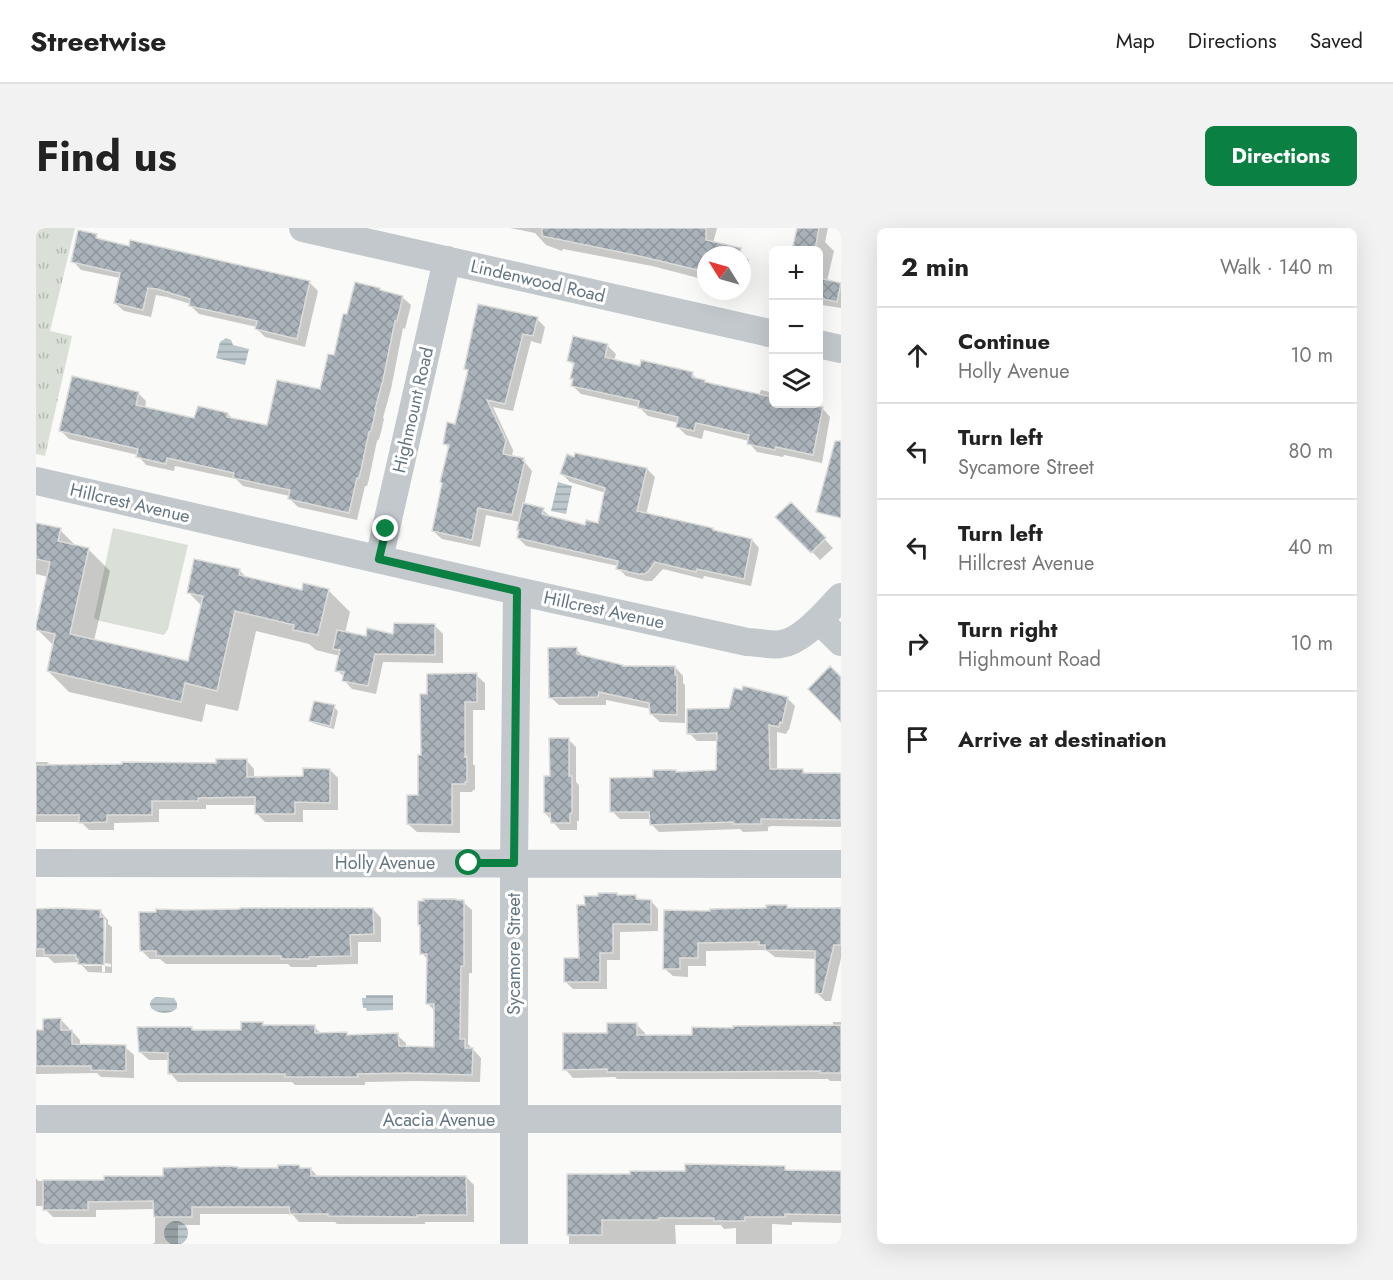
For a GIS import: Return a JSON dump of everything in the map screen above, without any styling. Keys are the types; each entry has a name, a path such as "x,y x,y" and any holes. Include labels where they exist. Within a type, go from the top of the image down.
{"street":[{"name":"Lindenwood Road","path":"303,228 769,333"},
{"name":"Highmount Road","path":"379,559 447,260"},
{"path":"823,345 841,349"},
{"name":"Hillcrest Avenue","path":"36,481 747,642 781,644 800,636 841,597"},
{"name":"Sycamore Street","path":"514,1244 517,591"},
{"path":"819,620 841,642"},
{"name":"Holly Avenue","path":"36,863 841,864"},
{"name":"Acacia Avenue","path":"36,1119 841,1119"}],"green space":[{"path":"36,228 75,228 50,331 72,336 45,456 36,454"},
{"path":"113,528 188,545 168,629 164,635 94,618"}],"shaded area":[{"path":"226,338 231,340 233,345 249,349 245,365 216,358 220,342"},
{"path":"558,482 572,486 566,514 551,511"},
{"path":"366,995 393,995 393,1010 367,1011 363,1008 362,998 366,998"},
{"path":"156,997 174,998 177,1008 168,1013 154,1010 150,1003"},
{"path":"176,1221 181,1222 187,1228 187,1238 181,1244 176,1245 171,1244 165,1238 164,1233 165,1228 171,1222"}],"building":[{"path":"542,228 706,228 706,240 732,246 697,246 697,270 542,236"},
{"path":"797,228 819,228 816,246 793,246"},
{"path":"78,230 97,234 96,238 129,246 130,240 310,281 297,339 255,329 257,321 189,306 190,299 157,289 148,288 143,310 114,303 120,273 71,262"},
{"path":"823,279 841,283 837,302 823,299"},
{"path":"355,282 403,296 349,513 288,499 290,490 233,478 234,473 167,458 166,464 136,457 138,449 59,431 72,376 139,392 136,405 194,418 198,406 228,413 227,417 267,425 277,380 320,389 328,354 334,355 343,314 347,314"},
{"path":"478,304 538,317 533,336 523,334 505,404 487,400 506,440 503,454 524,458 523,461 525,461 512,515 478,508 472,540 432,531 449,445 443,444 447,422 455,424 468,370 464,369"},
{"path":"573,336 608,344 605,357 640,366 641,360 693,372 692,377 705,380 705,382 769,396 769,408 823,408 813,455 776,447 775,450 747,444 749,435 696,423 694,431 676,427 678,417 638,408 639,401 571,386 573,379 570,379 574,363 567,361"},
{"path":"835,441 841,441 841,518 816,512"},
{"path":"575,453 647,468 637,511 752,539 744,579 697,569 696,572 655,562 648,572 638,574 616,569 618,561 517,538 523,503 544,508 542,514 585,525 586,520 598,523 605,488 560,474 567,454 574,457"},
{"path":"791,502 826,538 811,553 775,517"},
{"path":"36,523 61,528 58,541 89,548 70,634 188,661 203,596 187,593 194,559 240,569 239,575 302,590 303,583 329,589 318,635 293,630 294,625 235,611 217,691 185,683 181,702 47,671 55,634 36,630 36,625 50,562 36,559"},
{"path":"394,623 435,624 435,655 375,654 368,686 342,681 344,672 335,671 340,650 333,649 337,630 366,636 367,628 393,634"},
{"path":"577,647 577,654 623,666 675,666 677,715 650,714 649,703 599,692 598,697 549,698 548,648"},
{"path":"830,666 841,677 841,722 808,689"},
{"path":"477,673 477,702 465,702 467,782 452,784 452,825 407,824 407,795 418,795 418,755 421,755 420,694 427,694 427,674"},
{"path":"743,686 788,697 782,723 780,722 779,727 769,725 770,769 803,769 803,773 841,773 841,820 761,819 761,824 733,824 733,822 650,825 649,812 610,812 610,778 653,777 653,770 676,770 676,772 716,770 717,733 687,734 687,709 729,708 734,688 742,690"},
{"path":"314,701 335,705 330,726 309,721"},
{"path":"549,738 569,738 569,776 572,776 570,823 551,823 550,813 544,813 544,776 550,776"},
{"path":"216,759 247,759 247,777 303,776 303,768 330,769 330,803 295,802 295,814 255,814 255,797 198,798 198,801 152,801 152,815 107,815 107,822 79,823 79,815 36,815 36,765 122,764 122,762 216,763"},
{"path":"598,893 636,895 636,899 651,900 651,924 613,924 613,953 600,953 600,982 564,982 564,958 579,958 577,905 585,905 584,896 598,896"},
{"path":"423,899 464,900 464,966 461,966 460,1039 465,1039 465,1048 473,1048 472,1075 406,1073 357,1074 358,1077 285,1077 285,1074 168,1074 168,1053 139,1052 137,1027 241,1030 241,1022 263,1022 263,1025 315,1025 315,1033 347,1032 347,1035 398,1033 399,1046 434,1047 434,1004 426,1004 427,954 420,954 418,901 424,901"},
{"path":"766,905 787,905 787,908 841,908 841,945 834,945 822,994 815,993 815,951 765,950 765,945 759,945 759,942 698,943 698,958 680,958 680,969 663,969 664,910 710,911 710,909 766,908"},
{"path":"373,908 374,934 350,935 351,956 281,959 281,956 156,956 156,951 140,951 139,912 156,912 156,909"},
{"path":"36,909 101,910 100,917 104,917 104,965 78,964 76,955 44,955 44,949 36,949"},
{"path":"61,1018 61,1030 72,1030 72,1044 126,1045 126,1071 91,1070 91,1066 36,1066 36,1030 43,1030 43,1019"},
{"path":"607,1023 637,1023 637,1035 692,1035 692,1027 841,1025 841,1073 563,1070 563,1033 607,1033"},
{"path":"685,1164 785,1166 785,1170 841,1171 841,1215 785,1214 785,1217 745,1217 745,1221 714,1221 714,1218 602,1220 602,1235 567,1235 567,1174 685,1171"},
{"path":"278,1165 299,1165 300,1168 311,1168 311,1176 466,1176 467,1215 328,1216 328,1214 290,1214 289,1207 192,1207 192,1217 154,1217 153,1201 88,1202 88,1210 43,1210 43,1180 104,1180 104,1176 163,1176 163,1168 227,1166 278,1168"}],"route":[{"path":"386,529 379,559 517,591 514,863 469,863"}]}
